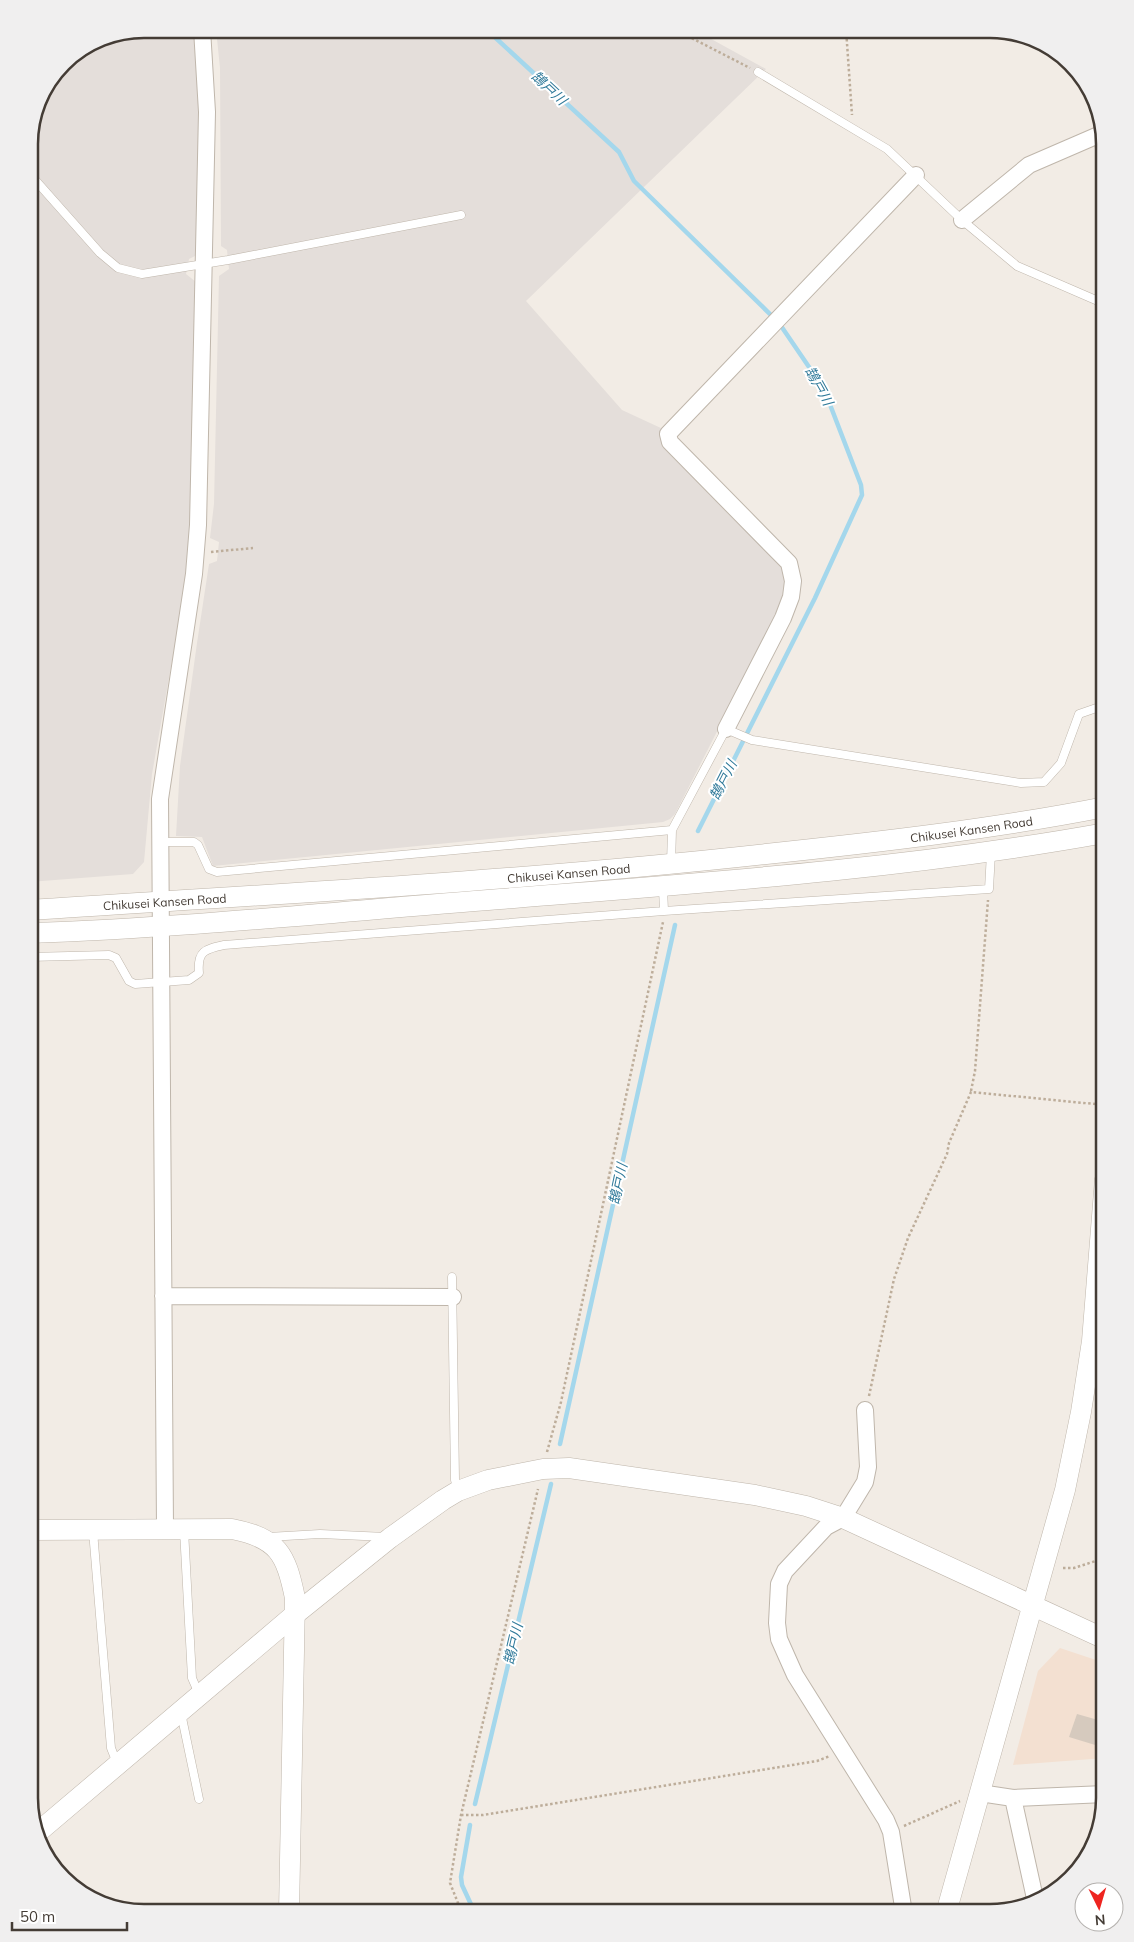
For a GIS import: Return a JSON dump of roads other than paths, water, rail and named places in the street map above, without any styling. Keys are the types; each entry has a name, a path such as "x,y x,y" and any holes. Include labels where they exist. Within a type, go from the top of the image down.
{"street":[{"path":"174,1528 163,1296 159,842 161,781 197,551 207,112 203,38"},
{"path":"962,220 1029,165 1096,136"},
{"path":"726,730 783,618 791,597 793,581 789,563 670,442 668,434 916,175"},
{"name":"Chikusei Kansen Road","path":"38,909 671,865 940,834 1049,818 1096,809"},
{"name":"Chikusei Kansen Road","path":"38,933 160,926 663,886 920,861 991,852 1096,834"},
{"path":"163,1296 453,1297"},
{"path":"949,1904 1065,1490 1081,1412 1096,1354"},
{"path":"865,1410 868,1467 865,1482 843,1518 826,1527 785,1571 779,1584 777,1623 779,1639 795,1675 891,1832 903,1904"},
{"path":"42,1829 293,1616 390,1538 458,1491 488,1480 543,1469 569,1468 738,1492 806,1506 843,1518 1096,1635"},
{"path":"38,1530 232,1528 257,1534 277,1550 288,1565 295,1598 293,1616 293,1807 290,1904"},
{"path":"978,1798 1096,1794"},
{"path":"1013,1798 1034,1895"}],"lane":[{"path":"758,72 887,149 962,220 1017,266 1096,300"},
{"path":"38,183 100,253 118,268 142,274 461,215"},
{"path":"671,865 672,830 726,730 752,740 1021,783 1044,782 1061,763 1078,714 1096,707"},
{"path":"159,842 194,842 198,845 208,869 217,872 672,830"},
{"path":"38,957 109,955 116,958 129,981 136,984 189,980 199,973 199,960 202,954 208,949 224,945 975,888 989,889 991,852"},
{"path":"663,886 664,911"},
{"path":"452,1277 455,1480 458,1491"},
{"path":"174,1528 192,1678 200,1696"},
{"path":"93,1530 111,1748 118,1765"},
{"path":"262,1538 320,1534 374,1535 390,1538"},
{"path":"181,1711 198,1799"}],"waterway":[{"name":"鵠戸川","path":"496,38 619,152 634,181 774,318"},
{"name":"鵠戸川","path":"698,831 815,598 862,495 861,485 824,389 779,323"},
{"name":"鵠戸川","path":"560,1444 675,925"},
{"name":"鵠戸川","path":"475,1804 551,1484"},
{"name":"鵠戸川","path":"470,1825 461,1877 462,1885 471,1904"}]}
